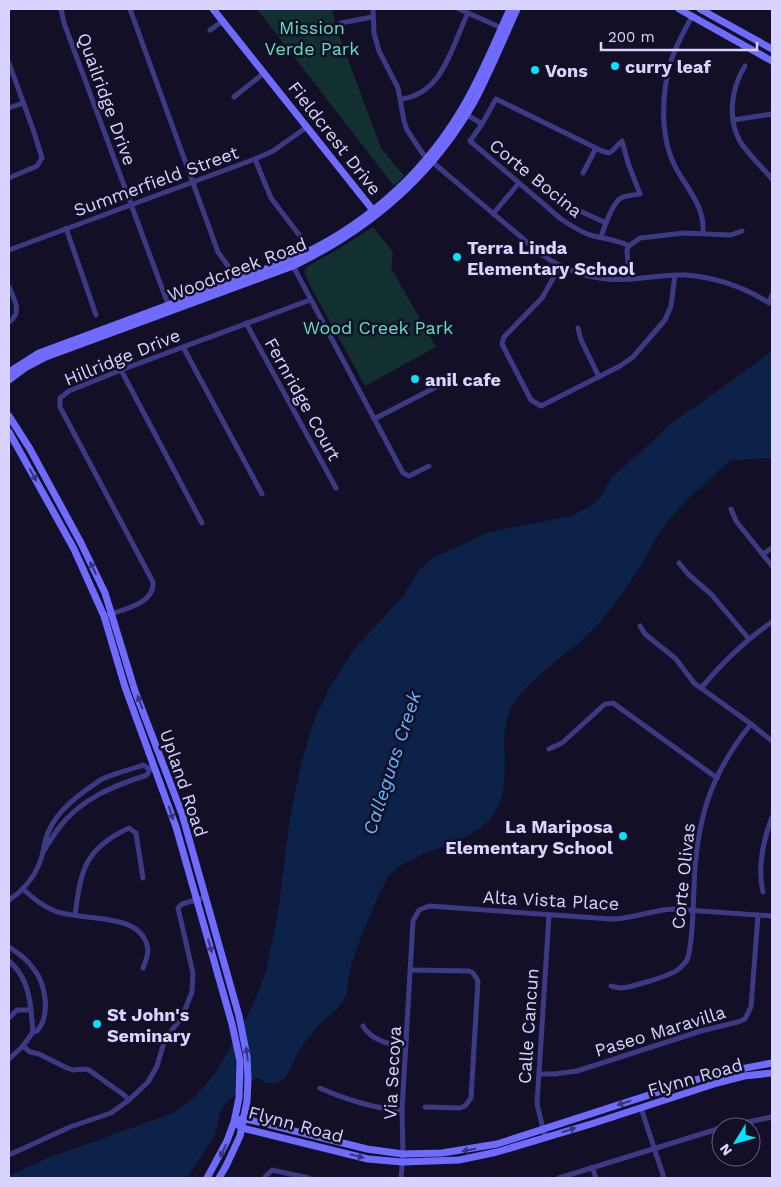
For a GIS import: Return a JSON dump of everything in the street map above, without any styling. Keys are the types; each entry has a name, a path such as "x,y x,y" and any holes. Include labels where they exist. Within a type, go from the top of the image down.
{"main road":[{"name":"Fieldcrest Drive","path":"213,9 375,213"},
{"name":"Woodcreek Road","path":"9,372 39,353 169,308 329,248 405,190 429,161 482,86 510,9"},
{"name":"Woodcreek Road","path":"504,29 517,9"},
{"path":"679,9 772,60"},
{"path":"700,9 772,49"},
{"name":"Woodcreek Road","path":"9,380 24,368 46,357 169,308"},
{"name":"Upland Road","path":"9,416 30,450 81,543 112,613 135,691 182,814 239,1016 247,1056 248,1092 242,1128 233,1152 219,1178"},
{"name":"Upland Road","path":"9,432 74,549 104,616 125,687 168,803 232,1024 240,1061 239,1098 234,1122 221,1155 207,1178"},
{"name":"Flynn Road","path":"234,1122 243,1119 367,1149 403,1154 460,1152 497,1144 714,1074 772,1063"},
{"name":"Flynn Road","path":"234,1122 242,1128 368,1159 402,1162 459,1160 497,1152 545,1138 717,1083 744,1076 772,1073"}],"street":[{"name":"Quailridge Drive","path":"61,9 64,23 169,308"},
{"path":"130,9 218,252 228,266"},
{"path":"373,9 374,33 379,51 398,88 407,130 429,161 541,254 560,266 598,278 629,279 685,275 718,280 739,287 769,303 772,295"},
{"path":"458,9 504,29"},
{"path":"476,16 480,9"},
{"path":"400,99 418,95 430,87 438,78 468,13"},
{"path":"692,16 678,43 672,60 663,121 672,159 703,216 703,233"},
{"path":"341,24 372,17"},
{"path":"210,30 223,21"},
{"path":"9,63 42,158 37,166 9,178"},
{"path":"744,66 736,82 732,110 733,120 740,142 772,178"},
{"path":"234,97 264,73"},
{"path":"482,124 496,99 608,153 622,141 640,194 618,200 606,222 601,237"},
{"path":"9,108 23,103"},
{"name":"Corte Bocina","path":"464,113 482,124 470,141 571,226 590,235 621,242 629,246"},
{"path":"733,120 772,114"},
{"name":"Summerfield Street","path":"9,250 255,159 281,146 307,127"},
{"path":"583,172 596,148"},
{"path":"255,159 271,198 300,236"},
{"path":"492,214 519,183"},
{"path":"580,211 606,222"},
{"path":"66,228 96,315"},
{"path":"629,279 627,258 629,246 640,238 684,233 731,235 742,231"},
{"path":"291,263 403,473 409,476 413,475 429,466"},
{"path":"560,266 542,298 504,337 502,344 530,400 538,406 544,405 633,358 665,320 671,306 675,276"},
{"path":"9,287 17,305 14,319 9,322"},
{"name":"Hillridge Drive","path":"104,616 148,598 153,588 153,582 60,408 59,401 69,391 121,370 310,300"},
{"name":"Fernridge Court","path":"246,323 336,488"},
{"path":"578,328 581,340 599,377"},
{"path":"183,347 262,494"},
{"path":"121,370 202,523"},
{"path":"374,419 444,383"},
{"path":"731,509 736,521 772,566"},
{"path":"763,554 772,548"},
{"path":"679,563 688,574 711,594 748,639"},
{"path":"701,688 748,639 772,622"},
{"path":"640,626 645,634 668,652 701,688 772,741"},
{"path":"549,749 562,743 605,704 613,703 717,778"},
{"name":"Corte Olivas","path":"611,986 626,987 673,973 682,967 689,952 693,911 694,866 698,833 704,807 730,752 751,724"},
{"path":"9,900 23,889 36,873 43,852 44,840 51,824 60,811 74,798 101,780 143,766 150,769 147,775 105,790 82,806 58,829 43,852"},
{"path":"762,892 760,876 763,845 772,817"},
{"path":"75,916 80,878 90,856 111,837 129,828 136,833 144,878"},
{"path":"23,889 40,904 56,912 118,921 136,928 144,939 148,951 144,968"},
{"path":"9,1155 70,1128 112,1113 148,1082 154,1074 161,1046 176,1026 188,1005 193,983 189,952 178,908 182,904 205,897"},
{"name":"Alta Vista Place","path":"412,970 416,913 422,908 429,906 618,919 663,910 772,916"},
{"name":"Calle Cancun","path":"545,1138 537,1104 549,914"},
{"name":"Paseo Maravilla","path":"539,1074 577,1071 701,1031 745,1019 751,1008 758,915"},
{"path":"9,947 26,959 38,975 46,1007 41,1027 33,1032 23,1046 9,1059"},
{"path":"9,961 19,972 30,995 33,1032"},
{"path":"412,970 469,971 477,977 478,982 471,1098 469,1103 460,1108 425,1107"},
{"name":"Via Secoya","path":"401,1178 403,1154 402,1110 412,970"},
{"path":"9,1018 17,1010 32,1010"},
{"path":"363,1026 366,1032 374,1039 397,1046 406,1046"},
{"path":"23,1046 30,1052 40,1054 67,1068 88,1070 129,1100"},
{"path":"320,1088 378,1107 402,1110"},
{"path":"641,1108 664,1178"},
{"path":"559,1178 711,1132"},
{"path":"592,1167 596,1178"},
{"path":"264,1178 272,1170 309,1178"}],"green space":[{"name":"Mission Verde Park","path":"257,9 332,9 336,27 381,148 404,176 394,186"},
{"name":"Wood Creek Park","path":"373,227 393,252 391,268 436,347 365,386 304,272 308,266"}],"water":[{"name":"Calleguas Creek","path":"772,351 772,458 731,460 702,486 666,524 642,564 602,620 585,637 538,676 518,697 511,708 507,721 504,787 494,814 484,825 471,834 406,863 394,871 386,881 362,936 350,970 347,991 343,1002 307,1040 297,1054 285,1078 279,1082 272,1083 256,1077 229,1100 220,1112 215,1135 187,1178 9,1178 9,1176 45,1159 173,1113 195,1097 217,1071 252,1007 266,971 278,913 290,817 301,764 315,718 331,685 352,652 403,596 420,569 433,558 489,532 571,516 590,506 600,498 612,477 666,427"}],"place":[{"name":"curry leaf","path":"615,66"},
{"name":"Vons","path":"535,70"},
{"name":"Terra Linda Elementary School","path":"457,257"},
{"name":"anil cafe","path":"415,379"},
{"name":"La Mariposa Elementary School","path":"623,836"},
{"name":"St John's Seminary","path":"97,1024"}]}
